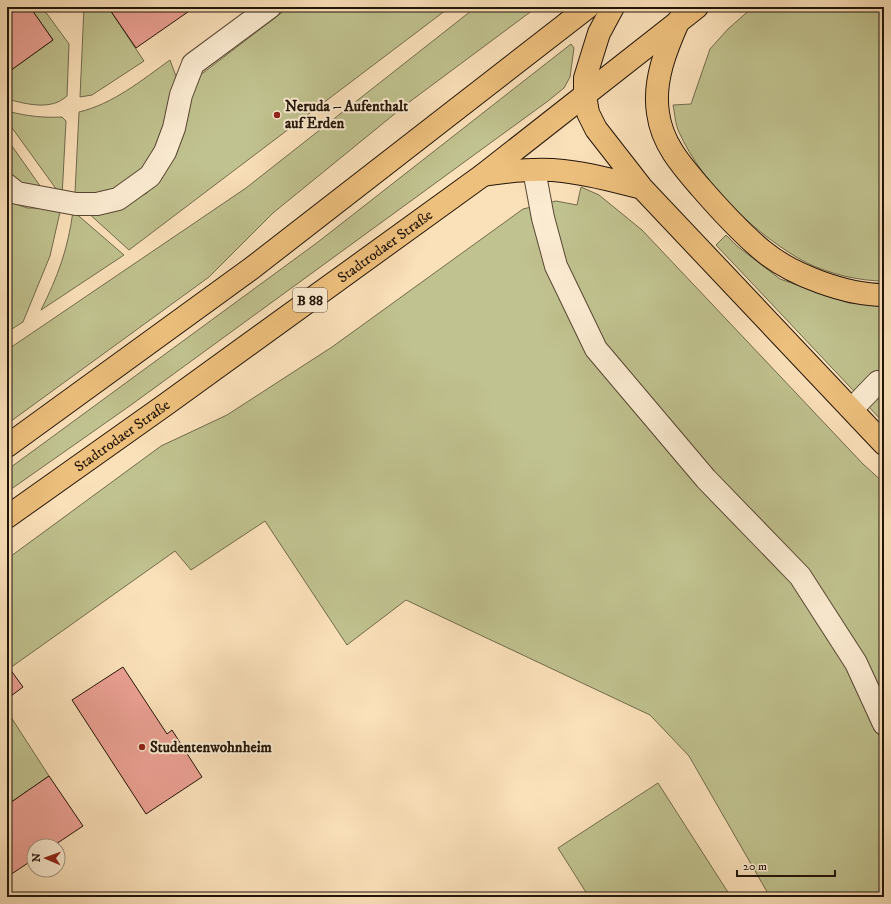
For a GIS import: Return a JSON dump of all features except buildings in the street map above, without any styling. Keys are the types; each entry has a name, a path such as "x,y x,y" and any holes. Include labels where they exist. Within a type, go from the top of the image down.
{"main road":[{"path":"7,446 252,268 588,7"},
{"path":"613,7 599,33 589,59 585,78 585,95 588,113 596,129 642,188 884,444"},
{"name":"Stadtrodaer Straße","path":"7,517 165,405 482,174 697,7"},
{"path":"679,20 666,49 660,73 657,97 658,113 663,134 676,159 730,221 764,252 800,273 836,288 873,295 884,295"},
{"path":"482,174 534,170 563,171 599,176 642,188"}],"lane":[{"path":"7,185 17,193 76,204 97,204 118,199 150,176 165,152 174,128 181,95 193,64 270,7"},
{"path":"534,170 543,218 556,266 596,349 706,479 800,576 856,663 884,724"},
{"path":"852,409 878,382"}],"green space":[{"path":"30,7 42,7 69,44 67,96 54,104 38,105 7,99 7,73 53,40"},
{"path":"84,7 108,7 144,61 92,95 80,97"},
{"path":"289,7 450,7 129,250 86,211 97,213 110,212 147,193 163,174 189,94 199,76"},
{"path":"476,7 537,7 408,103 273,213 209,277 7,424 7,350 246,188"},
{"path":"753,7 884,7 884,281 855,278 825,270 807,263 770,239 751,224 717,189 702,171 679,132 673,105 691,104 710,49 728,29"},
{"path":"571,44 574,48 570,77 564,88 548,101 131,405 7,492 7,470 318,242"},
{"path":"170,60 177,79 153,162 108,196 75,193 79,112 104,103 115,97 138,83"},
{"path":"7,111 34,116 62,117 66,121 62,197 7,121"},
{"path":"7,139 43,190 7,180"},
{"path":"581,187 599,195 642,230 863,464 884,483 884,897 770,897 689,756 650,715 406,600 347,645 265,521 191,570 175,551 10,668 7,665 7,559 161,446 227,415 332,347 523,209 556,201 577,205"},
{"path":"7,201 27,208 57,208 60,212 50,256 23,322 7,332"},
{"path":"73,211 124,255 41,310 62,262"},
{"path":"726,235 737,246 780,279 849,303 884,305 884,423 716,245"},
{"path":"7,711 49,776 7,805"},
{"path":"658,783 731,897 589,897 558,848"}],"place":[{"name":"Neruda – Aufenthalt auf Erden","path":"277,115"},
{"name":"Studentenwohnheim","path":"142,747"}]}
